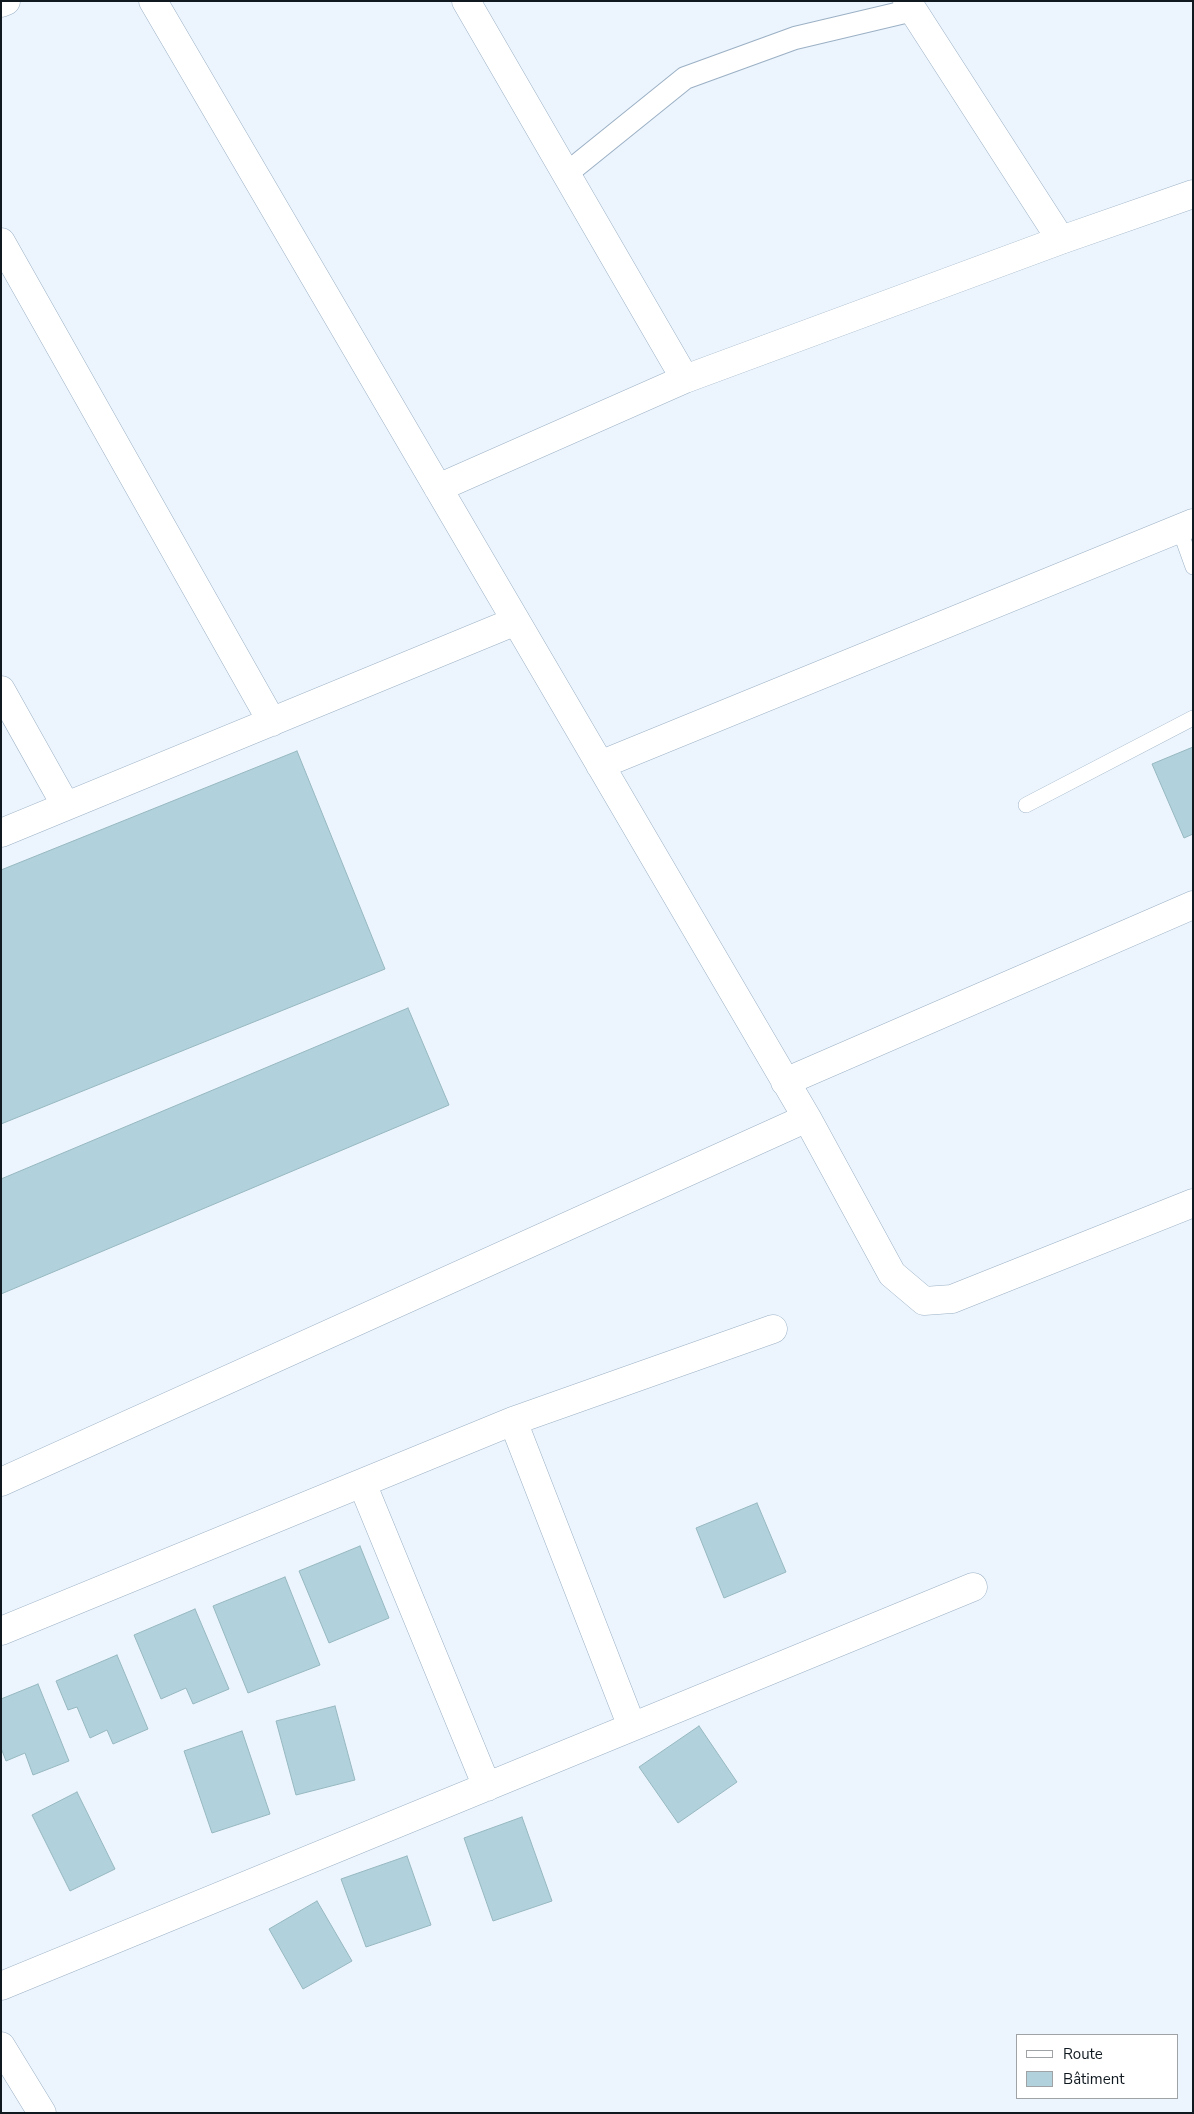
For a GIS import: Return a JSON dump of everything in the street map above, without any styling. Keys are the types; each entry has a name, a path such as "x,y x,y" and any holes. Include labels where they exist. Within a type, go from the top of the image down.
{"street":[{"path":"1,3 6,1"},
{"path":"153,1 807,1118 892,1274 924,1301 952,1300 1193,1203"},
{"path":"466,1 685,380"},
{"path":"566,174 685,78 794,38 910,5 1061,240"},
{"path":"438,488 685,380 1061,240 1193,194"},
{"path":"1,242 272,722"},
{"path":"600,765 1186,526"},
{"path":"1,833 516,621"},
{"path":"1,690 66,806"},
{"path":"785,1082 1193,905"},
{"path":"1,1482 807,1118"},
{"path":"1,1631 513,1421 773,1329"},
{"path":"513,1421 632,1727"},
{"path":"362,1483 487,1787"},
{"path":"1,1986 973,1587"},
{"path":"1,2046 42,2113"}],"lane":[{"path":"1186,526 1193,567"},
{"path":"1026,804 1193,718"}],"building":[{"path":"1193,747 1193,834 1184,838 1152,764"},
{"path":"297,751 385,969 1,1124 1,870"},
{"path":"408,1008 449,1105 1,1294 1,1179"},
{"path":"757,1503 786,1572 724,1598 696,1528"},
{"path":"360,1546 389,1618 329,1643 299,1571"},
{"path":"285,1577 320,1665 248,1693 213,1606"},
{"path":"195,1609 229,1689 193,1704 186,1688 161,1699 134,1635"},
{"path":"117,1655 148,1729 113,1744 107,1730 90,1738 77,1707 68,1710 56,1681"},
{"path":"38,1684 69,1761 33,1775 25,1753 6,1761 1,1748 1,1699"},
{"path":"335,1706 355,1780 296,1795 276,1721"},
{"path":"699,1726 737,1782 678,1823 639,1767"},
{"path":"242,1731 270,1814 212,1833 184,1751"},
{"path":"77,1792 115,1869 70,1891 32,1815"},
{"path":"522,1817 552,1901 493,1921 464,1838"},
{"path":"407,1856 431,1925 366,1947 341,1879"},
{"path":"317,1901 352,1961 303,1989 269,1929"}]}
